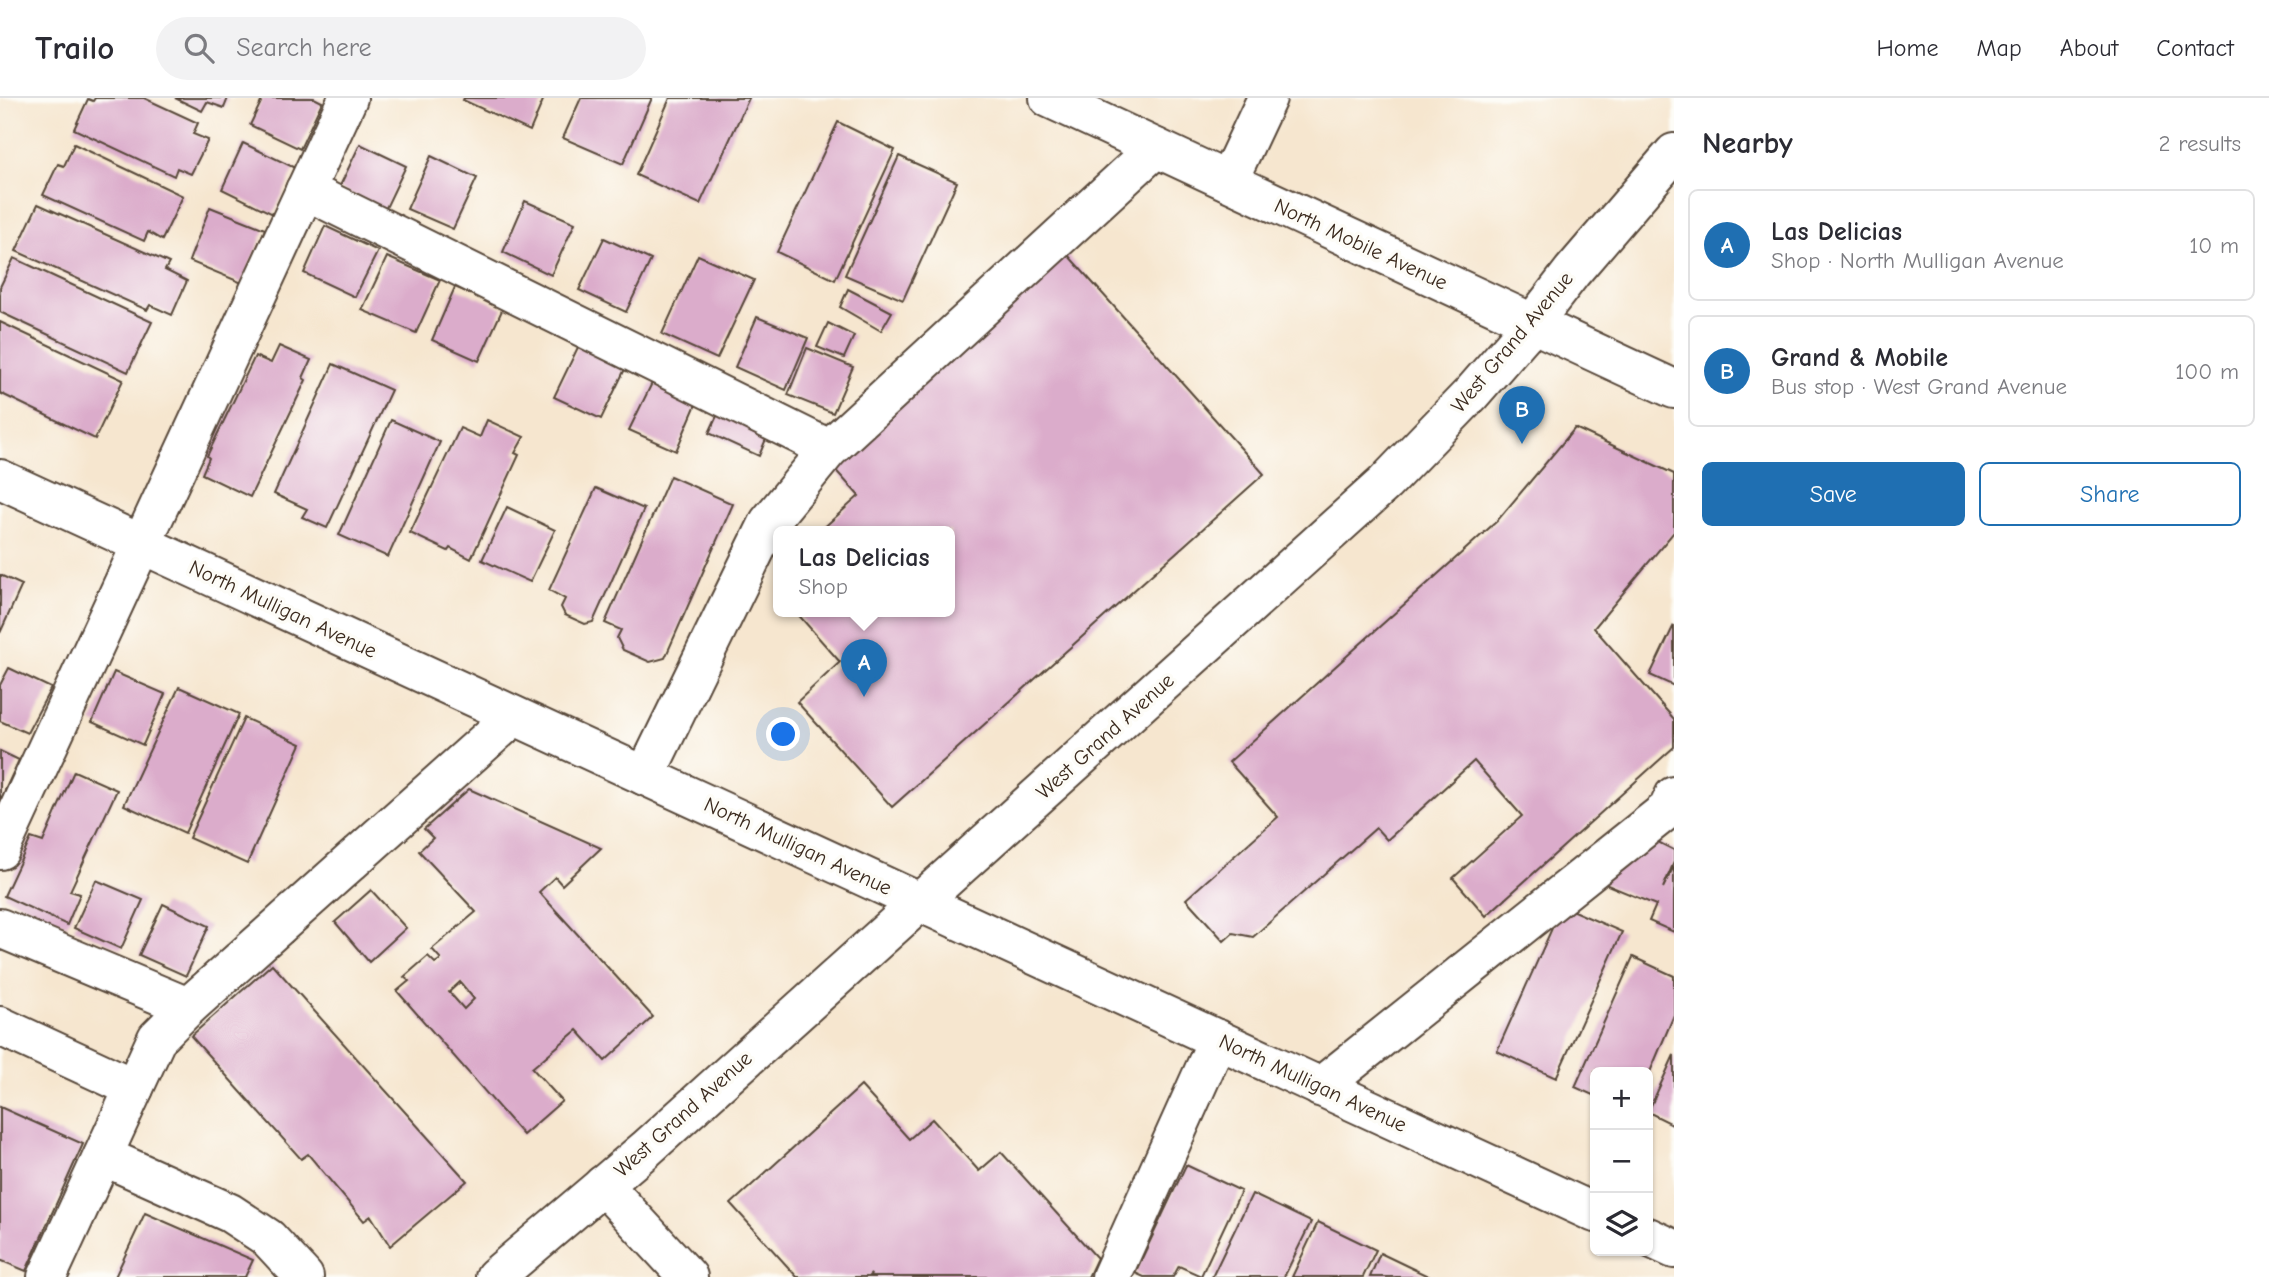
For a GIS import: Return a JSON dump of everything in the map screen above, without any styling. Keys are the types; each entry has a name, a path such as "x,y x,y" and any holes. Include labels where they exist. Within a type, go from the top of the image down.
{"street":[{"path":"0,850 348,98"},
{"name":"North Mobile Avenue","path":"1049,98 1674,389"},
{"path":"1228,181 1267,98"},
{"path":"645,776 769,522 829,449 1156,148"},
{"name":"West Grand Avenue","path":"495,1277 603,1185 1385,483 1471,394 1674,153"},
{"path":"305,190 829,449"},
{"name":"North Mulligan Avenue","path":"0,479 1590,1211"},
{"path":"47,1277 158,1038 188,1007 514,716"},
{"path":"1320,1087 1672,806"},
{"path":"0,928 188,1007"},
{"path":"0,1026 134,1088"},
{"path":"1111,1277 1218,1040"},
{"path":"103,1156 230,1213 268,1238 304,1277"},
{"path":"603,1185 688,1277"},
{"path":"1653,1239 1674,1249"}],"building":[{"path":"95,98 144,98 198,123 193,134 208,140 191,174 177,168 174,176 74,129 88,99 93,101"},
{"path":"175,98 228,98 224,108 207,102 202,111"},
{"path":"263,98 314,98 322,102 300,149 250,125"},
{"path":"544,98 530,131 463,100"},
{"path":"581,98 652,98 623,164 563,138"},
{"path":"670,98 749,98 700,204 636,175"},
{"path":"838,122 895,150 835,280 777,252"},
{"path":"243,143 295,168 273,214 222,189"},
{"path":"74,144 183,196 162,240 148,232 144,241 43,195 58,164 64,166"},
{"path":"360,144 406,166 385,210 339,188"},
{"path":"431,156 477,178 453,229 407,209"},
{"path":"899,156 957,182 903,300 845,275"},
{"path":"525,201 575,223 551,275 503,252"},
{"path":"38,204 169,263 165,270 187,281 172,315 150,305 147,310 16,251"},
{"path":"210,207 265,229 242,283 189,261"},
{"path":"325,226 378,251 355,297 304,273"},
{"path":"604,238 651,260 626,312 579,290"},
{"path":"1067,254 1264,474 892,807 797,702 840,662 800,617 955,617 955,526 826,526 859,496 831,465"},
{"path":"698,255 754,280 717,359 662,334"},
{"path":"387,257 440,280 416,333 362,310"},
{"path":"14,258 152,322 128,372 0,312 0,287"},
{"path":"455,287 503,308 479,361 432,340"},
{"path":"848,289 892,312 881,331 840,307"},
{"path":"757,317 808,338 786,390 735,367"},
{"path":"0,322 123,380 95,439 0,393"},
{"path":"828,323 854,336 844,358 817,347"},
{"path":"579,345 626,367 601,419 554,397"},
{"path":"279,346 311,360 303,378 306,380 250,497 202,474 209,458 207,456 255,356 271,363"},
{"path":"807,348 853,367 833,413 788,395"},
{"path":"333,364 391,390 327,528 302,517 307,509 274,494"},
{"path":"652,383 697,402 676,451 629,430"},
{"path":"722,405 771,427 759,456 709,433"},
{"path":"391,420 440,442 388,557 339,535"},
{"path":"487,420 524,437 515,453 519,455 471,559 410,533 460,428 480,437"},
{"path":"1575,428 1674,474 1674,532 1594,628 1674,719 1674,747 1486,916 1453,878 1522,816 1474,761 1387,840 1376,828 1253,937 1233,933 1224,941 1186,899 1278,817 1229,762 1497,521"},
{"path":"670,476 733,504 665,658 650,662 623,650 617,638 621,630 605,623"},
{"path":"596,488 644,509 593,622 585,624 565,615 561,607 565,599 549,590"},
{"path":"507,507 555,530 530,582 482,560"},
{"path":"0,575 22,585 0,633"},
{"path":"1674,625 1674,686 1650,675"},
{"path":"9,668 51,688 27,733 0,721 0,685"},
{"path":"114,672 165,694 143,745 92,722"},
{"path":"179,687 239,714 185,833 124,805"},
{"path":"244,718 301,744 247,864 189,838"},
{"path":"0,751 19,760 0,801"},
{"path":"74,771 117,790 70,891 80,894 67,925 4,896 31,838 43,842"},
{"path":"469,789 601,848 562,885 555,877 539,892 653,1017 605,1061 577,1030 532,1068 562,1101 523,1135 397,991 409,981 404,977 428,956 435,963 441,959 432,949 476,912 419,851 433,838 424,829","holes":["460,982 474,999 464,1009 449,992"]},
{"path":"1650,838 1674,850 1674,862 1663,888 1674,866 1674,932 1649,921 1656,905 1600,882"},
{"path":"96,880 143,900 121,949 74,928"},
{"path":"371,890 406,928 369,962 335,922"},
{"path":"163,904 209,926 186,976 139,955"},
{"path":"1562,906 1622,932 1556,1078 1497,1051"},
{"path":"1633,957 1674,976 1674,1015 1652,1067 1590,1067 1590,1094 1575,1087"},
{"path":"272,964 467,1181 390,1246 371,1216 364,1221 308,1154 301,1159 191,1036"},
{"path":"1674,1055 1674,1125 1653,1114 1653,1101"},
{"path":"861,1086 909,1139 932,1119 979,1171 1001,1152 1097,1258 1088,1277 870,1277 871,1274 868,1277 797,1277 731,1204"},
{"path":"0,1107 83,1144 26,1271 0,1260"},
{"path":"1186,1165 1241,1191 1201,1276 1179,1266 1173,1277 1144,1277 1135,1273"},
{"path":"1252,1194 1311,1222 1284,1277 1212,1277"},
{"path":"145,1213 253,1260 245,1277 115,1277"},
{"path":"1318,1222 1376,1250 1363,1277 1292,1277"},
{"path":"1380,1253 1430,1277 1370,1277"}],"place":[{"name":"Grand & Mobile","path":"1522,444"},
{"name":"Las Delicias","path":"864,697"}]}
